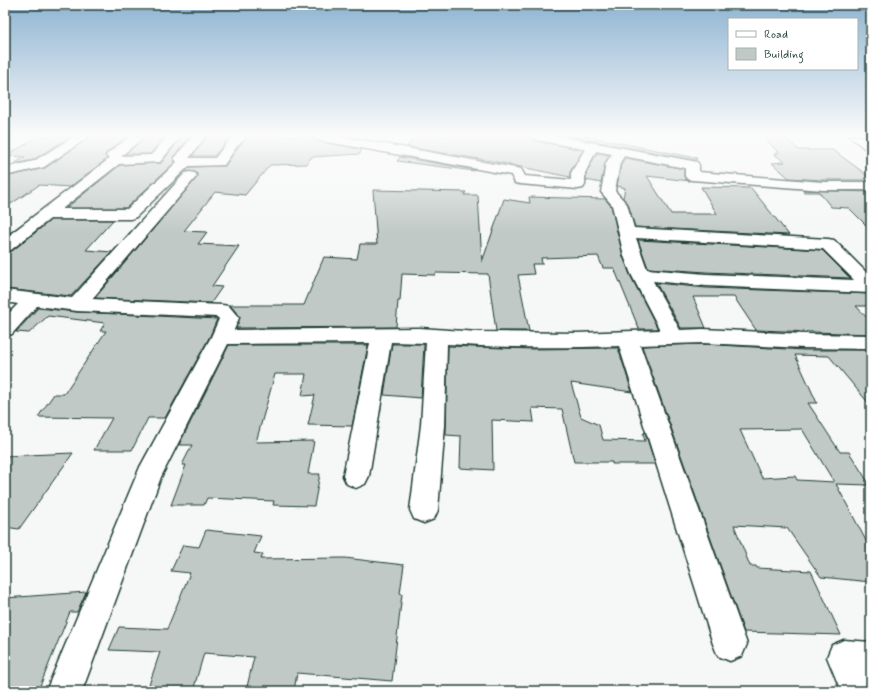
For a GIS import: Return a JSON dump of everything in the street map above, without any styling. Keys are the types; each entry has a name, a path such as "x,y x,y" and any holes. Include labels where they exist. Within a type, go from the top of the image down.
{"street":[{"path":"5,172 16,171 20,168"},
{"path":"5,246 105,168"},
{"path":"46,214 131,214 188,168"},
{"path":"77,305 189,168"},
{"path":"497,168 516,172 520,180 578,185 578,173 580,168"},
{"path":"612,168 608,192 619,204 633,256 640,274 674,337"},
{"path":"692,168 692,176 824,186 871,186"},
{"path":"627,233 828,244 871,287"},
{"path":"640,274 706,280 871,287"},
{"path":"5,296 77,305 222,311 229,318 221,337 150,475 64,691"},
{"path":"5,328 33,299"},
{"path":"221,337 382,335 516,340 576,340 703,336 804,341 871,342"},
{"path":"356,476 382,335"},
{"path":"424,510 433,424 437,336"},
{"path":"627,338 730,644"},
{"path":"859,691 844,657 871,659"}],"building":[{"path":"43,168 94,168 70,187 39,185 5,208 5,177"},
{"path":"116,168 168,168 126,208 66,208"},
{"path":"189,168 267,168 245,195 215,192 184,231 207,232 198,244 239,246 212,286 222,287 211,303 95,298 198,176 195,172 186,171"},
{"path":"455,168 466,168 475,170"},
{"path":"528,168 572,168 570,177"},
{"path":"588,168 604,168 601,183 586,180 586,173"},
{"path":"620,168 684,169 684,177 686,180 690,181 647,176 671,214 717,214 701,187 751,188 789,235 635,227 628,204 623,198 625,188 617,186"},
{"path":"778,168 858,168 871,178 871,180 823,180 789,178"},
{"path":"373,190 466,192 464,195 478,195 482,262 504,199 530,203 529,197 605,199 611,206 623,256 630,275 658,329 639,329 614,268 603,268 598,256 541,258 542,264 532,264 534,274 518,275 529,331 496,331 488,274 436,273 435,275 402,274 396,327 236,328 240,317 230,305 304,305 324,257 357,259 360,244 377,244"},
{"path":"802,190 871,192 871,230 849,208 831,207 819,192 804,192"},
{"path":"51,220 113,220 86,250 112,252 71,296 5,289 5,252 12,251"},
{"path":"638,240 822,250 850,278 648,268"},
{"path":"656,283 706,288 871,294 871,306 856,306 871,322 871,334 756,330 734,297 693,297 706,328 681,328"},
{"path":"38,308 77,312 217,319 210,336 165,418 148,418 132,450 94,450 112,418 38,417 54,394 64,394 106,331 100,331 105,323 48,316 29,333 16,332"},
{"path":"392,344 424,344 421,398 384,395"},
{"path":"703,344 804,350 871,350 871,406 829,356 795,355 817,403 808,403 840,452 849,452 870,485 836,484 871,550 871,582 821,577 787,528 734,525 750,566 756,566 757,568 811,571 841,635 744,632 642,346","holes":["802,429 834,482 797,480 795,476 762,478 740,430"]},
{"path":"229,345 368,345 352,426 308,425 315,395 302,396 306,374 275,374 256,442 314,441 308,474 320,474 314,506 273,505 274,501 207,498 204,505 171,505 186,465 182,465 192,445 179,445"},
{"path":"448,346 533,349 618,348 632,392 571,383 581,417 599,425 603,440 645,441 643,434 645,432 655,464 574,462 562,409 532,408 534,422 492,420 493,470 460,468 461,436 446,435"},
{"path":"73,453 19,529 5,527 5,456"},
{"path":"206,530 261,536 254,553 263,554 261,559 345,558 404,565 392,681 297,673 294,691 246,691 254,657 204,653 193,691 147,691 160,652 109,650 119,627 167,629 190,573 171,571 183,545 199,547"},
{"path":"86,592 77,612 70,612 38,691 5,691 5,598"}]}
